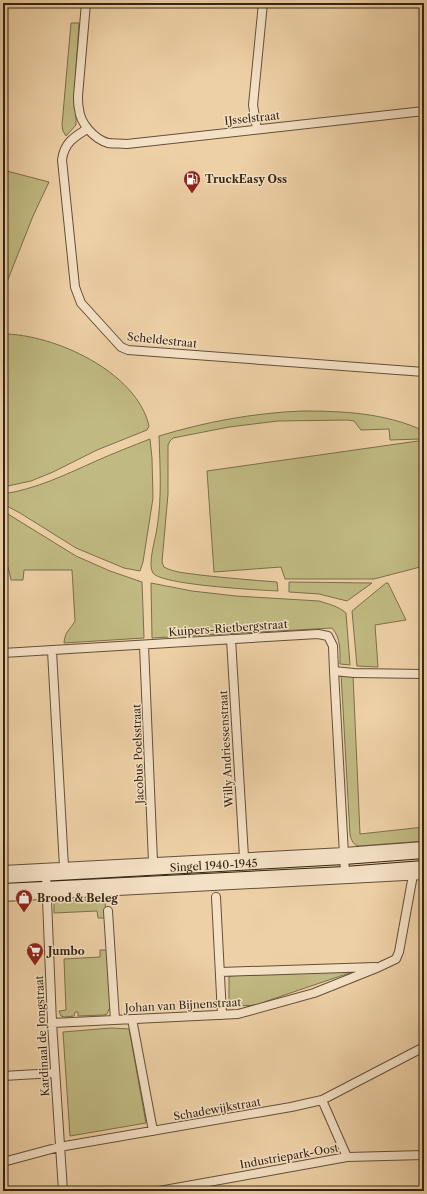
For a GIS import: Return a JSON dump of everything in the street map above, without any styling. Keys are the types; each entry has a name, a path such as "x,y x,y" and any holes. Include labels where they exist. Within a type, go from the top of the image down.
{"main road":[{"name":"Singel 1940-1945","path":"3,877 344,855 424,852"},
{"name":"Singel 1940-1945","path":"3,890 46,891 424,867"}],"street":[{"path":"86,3 78,96 79,110 87,129"},
{"path":"257,129 254,105 263,3"},
{"name":"IJsselstraat","path":"87,129 108,143 127,144 424,111"},
{"name":"Scheldestraat","path":"87,129 70,140 63,151 62,160 75,286 81,303 121,347 128,350 424,372"},
{"name":"Kuipers-Rietbergstraat","path":"3,653 318,634 328,636 334,646 334,671"},
{"name":"Willy Andriessenstraat","path":"231,639 244,857"},
{"name":"Jacobus Poelsstraat","path":"144,644 153,862"},
{"path":"52,651 64,867"},
{"path":"345,873 334,671 354,673 424,674"},
{"name":"Singel 1940-1945","path":"3,870 244,857 344,855 424,846"},
{"name":"Kardinaal de Jongstraat","path":"46,875 52,1023 63,1191"},
{"name":"Johan van Bijnenstraat","path":"52,1023 245,1013 314,994 396,959 399,952 413,875"},
{"name":"Singel 1940-1945","path":"3,897 46,891 424,875"},
{"path":"216,897 222,1015"},
{"path":"108,911 115,1020"},
{"name":"Johan van Bijnenstraat","path":"220,972 379,967"},
{"path":"132,1019 153,1131"},
{"name":"Schadewijkstraat","path":"3,1162 59,1148 291,1107 322,1100 424,1047"},
{"path":"3,1076 55,1073"},
{"path":"322,1100 347,1157"},
{"name":"Industriepark-Oost","path":"159,1191 347,1157 424,1155"}],"shaded area":[{"path":"71,23 79,23 76,69 76,125 66,136 62,125"},
{"path":"3,170 49,182 33,216 3,292"},
{"path":"3,334 23,336 46,341 91,360 111,373 128,389 141,407 149,426 147,430 97,450 53,472 31,481 3,487"},
{"path":"302,411 364,414 395,420 424,431 424,442 420,439 390,440 389,429 361,430 354,421 348,420 278,421 229,427 173,438 168,445 168,494 162,562 164,567 177,572 277,582 278,591 191,584 173,581 153,573 151,569 151,558 159,517 159,436 194,426 229,419"},
{"path":"150,439 153,498 143,562 140,571 124,568 76,548 3,504 3,494 27,489 50,481"},
{"path":"418,441 424,443 424,566 374,579 285,579 281,567 214,572 207,471"},
{"path":"3,511 76,556 110,571 142,582 144,638 64,643 67,633 75,621 72,570 24,570 23,580 11,580 8,567 3,567"},
{"path":"289,582 372,583 347,601 319,594 289,592"},
{"path":"151,583 192,591 236,596 319,601 333,606 346,613 350,665 340,664 338,640 332,628 152,638"},
{"path":"386,583 388,583 406,620 375,625 378,667 357,666 352,611"},
{"path":"341,673 353,675 360,834 424,827 424,841 359,846 355,845 352,841 350,835"},
{"path":"105,899 106,918 98,918 97,911 54,913 54,902"},
{"path":"100,950 107,950 111,1008 107,1014 104,1015 78,1016 78,1012 75,1012 74,1016 61,1016 59,1011 66,1010 64,959 100,957"},
{"path":"361,969 264,1002 264,1005 229,1006 229,976"},
{"path":"111,1028 129,1029 146,1123 70,1136 63,1032"}],"place":[{"name":"TruckEasy Oss","path":"192,194"},
{"name":"Brood & Beleg","path":"24,913"},
{"name":"Jumbo","path":"35,966"}]}
